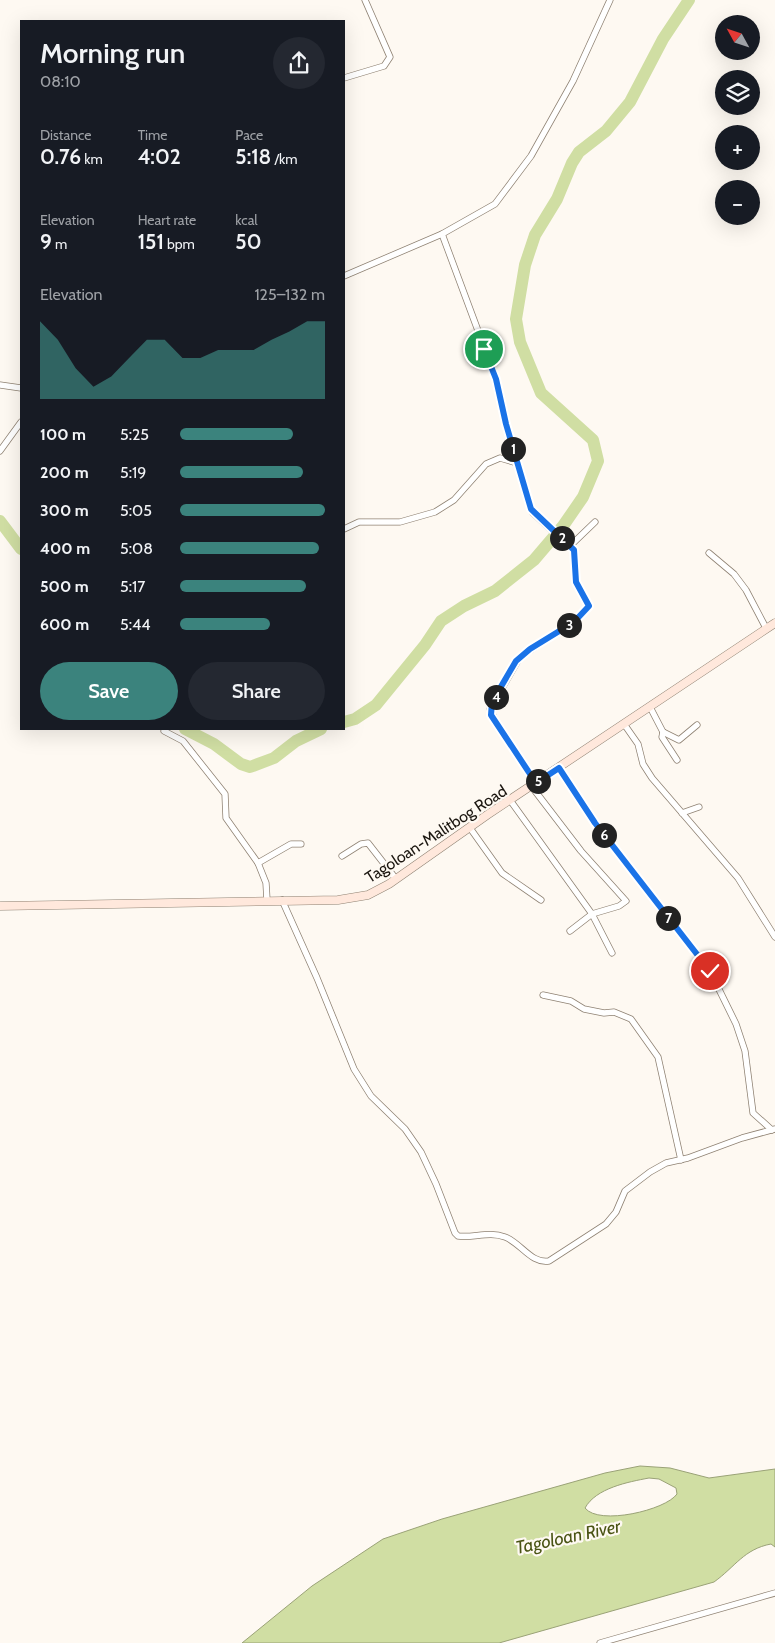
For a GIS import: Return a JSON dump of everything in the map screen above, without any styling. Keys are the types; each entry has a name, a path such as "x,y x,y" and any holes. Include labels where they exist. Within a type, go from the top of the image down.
{"main road":[{"name":"Tagoloan-Malitbog Road","path":"0,906 353,899 379,890 775,623"}],"street":[{"path":"345,78 384,66 390,57 366,0"},
{"path":"345,276 442,234 491,207 518,175 573,81 610,0"},
{"path":"442,234 496,379 531,509 576,554 576,582 589,606 574,622 520,657 490,709 499,728 534,785 581,851 626,901 619,906 592,914 570,931"},
{"path":"0,385 20,388"},
{"path":"0,452 20,423"},
{"path":"345,529 359,522 386,523 426,516 454,500 486,464 500,458 518,464"},
{"path":"570,546 595,522"},
{"path":"708,553 734,574 746,590 766,628"},
{"path":"650,707 663,732 662,737 677,760"},
{"path":"624,724 638,744 643,764 738,878 775,936"},
{"path":"663,732 679,740 696,725"},
{"path":"164,731 184,741 215,779 226,798 225,815 228,822 258,863 266,883 267,900"},
{"path":"559,768 595,823 710,971 736,1024 745,1051 753,1113 773,1130"},
{"path":"510,800 592,914 612,953"},
{"path":"682,813 699,808"},
{"path":"470,828 502,873 540,900"},
{"path":"342,856 361,844 368,843 396,878"},
{"path":"258,863 291,844 301,844"},
{"path":"282,900 317,978 354,1069 371,1096 405,1129 421,1152 436,1184 455,1234 461,1236 485,1234 505,1237 538,1261 549,1261 606,1224 614,1216 622,1195 628,1188 666,1163 773,1130"},
{"path":"543,995 572,1001 584,1009 621,1013 631,1019 658,1057 674,1120 680,1160"},
{"path":"600,1643 775,1593"}],"water":[{"name":"Tagoloan River","path":"640,1466 670,1468 709,1478 775,1469 775,1547 771,1544 762,1546 747,1554 714,1582 499,1643 242,1643 312,1586 383,1539 442,1519 605,1473","holes":["649,1478 659,1479 676,1488 677,1494 660,1505 632,1514 617,1516 604,1516 593,1513 585,1508 597,1495 613,1487"]}],"waterway":[{"path":"345,722 355,719 376,705 425,645 441,621 464,606 495,591 534,560 563,526 583,497 598,461 593,440 541,393 520,342 516,319 525,265 535,235 557,199 572,163 579,152 606,131 630,102 663,39 689,0"},
{"path":"0,521 20,548"},
{"path":"187,730 214,744 241,764 250,767 274,758 296,741 319,730"}],"route":[{"path":"484,349 500,392 506,424 531,509 533,513 574,550 576,554 576,582 589,606 582,616 530,649 516,661 492,702 491,715 536,783 559,768 595,823 710,971"}]}
